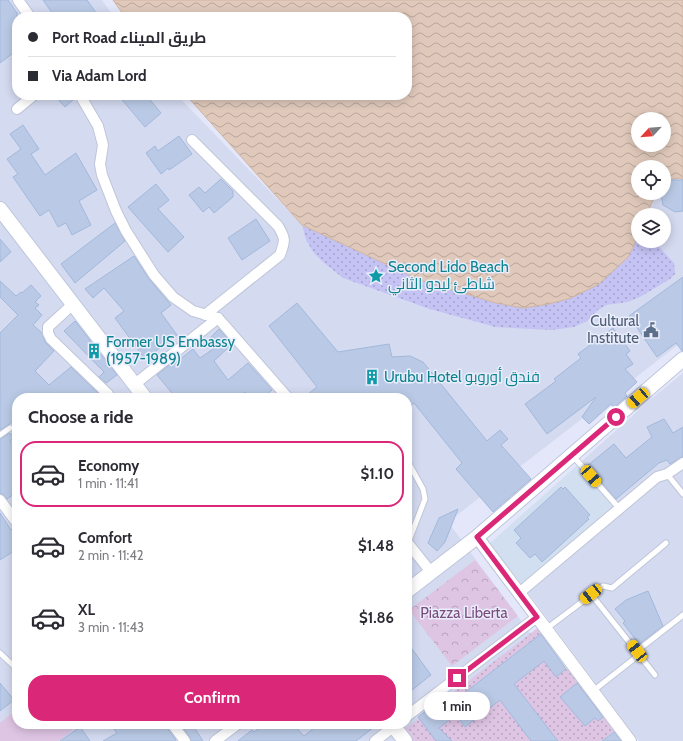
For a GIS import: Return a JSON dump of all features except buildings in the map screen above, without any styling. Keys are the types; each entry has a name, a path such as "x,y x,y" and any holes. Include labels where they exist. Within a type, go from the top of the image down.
{"main road":[{"path":"0,209 141,393"},
{"path":"412,587 477,537 683,360"},
{"path":"397,729 406,741"}],"street":[{"path":"18,0 26,12"},
{"path":"16,109 28,100"},
{"path":"83,100 98,126 103,145 100,164 102,175 116,211 126,231 154,275 173,297 193,312 218,318 284,393"},
{"path":"192,140 278,226 285,237 280,255 205,314"},
{"path":"73,304 48,327 48,333 51,339 107,393"},
{"path":"134,384 218,318"},
{"path":"519,593 657,477 667,474 683,463"},
{"path":"0,500 12,516"},
{"path":"477,537 630,741"},
{"path":"412,549 432,572"},
{"path":"412,712 537,617"},
{"path":"176,729 185,741"},
{"path":"215,741 231,729"},
{"path":"375,741 389,729"}],"lane":[{"path":"0,435 10,428"},
{"path":"572,454 619,508"},
{"path":"412,469 423,489 425,498 412,530"},
{"path":"667,474 683,494"},
{"path":"546,629 603,586 612,588 666,543"},
{"path":"591,594 655,674"},
{"path":"593,691 683,615"},
{"path":"0,653 12,664"}],"shaded area":[{"path":"0,0 102,0 110,12 12,12 12,100 182,100 302,225 306,240 343,278 428,309 495,327 589,320 598,310 607,305 628,302 640,297 674,263 660,248 671,248 671,208 649,208 653,200 671,200 671,179 680,178 683,180 683,341 448,522 610,741 0,741"},
{"path":"683,373 683,741 639,741 527,591 622,509 582,461 650,400"},
{"path":"582,461 623,509 527,591 489,544"}],"green space":[{"name":"Piazza Liberta","path":"475,560 518,616 452,666 412,614 412,608"},
{"path":"543,624 634,741 624,741 616,730 605,738 607,741 558,741 514,684 544,661 556,677 572,665 546,630 448,705 465,727 500,700 531,741 413,741 404,730 412,729 412,724"},
{"path":"12,713 12,729 74,729 59,741 0,741 0,723"}],"sand":[{"name":"Second Lido Beach شاطئ ليدو الثاني","path":"302,225 420,280 496,303 523,308 628,257 632,248 660,248 674,263 675,274 670,279 640,297 628,302 607,305 598,310 589,320 574,327 552,330 495,327 429,309 343,278 314,253 306,240"}],"water":[{"path":"113,0 683,0 683,180 680,178 671,179 671,160 631,160 631,200 653,200 649,208 631,208 631,248 632,248 628,257 599,284 571,298 549,304 523,308 496,303 420,280 302,225 190,100 412,100 412,12 121,12"}],"place":[{"name":"Second Lido Beach شاطئ ليدو الثاني","path":"376,276"},
{"name":"Cultural Institute","path":"651,330"},
{"name":"Former US Embassy (1957-1989)","path":"94,351"},
{"name":"Urubu Hotel فندق أوروبو","path":"372,377"}],"route":[{"path":"457,678 537,617 477,537 616,417"}]}
